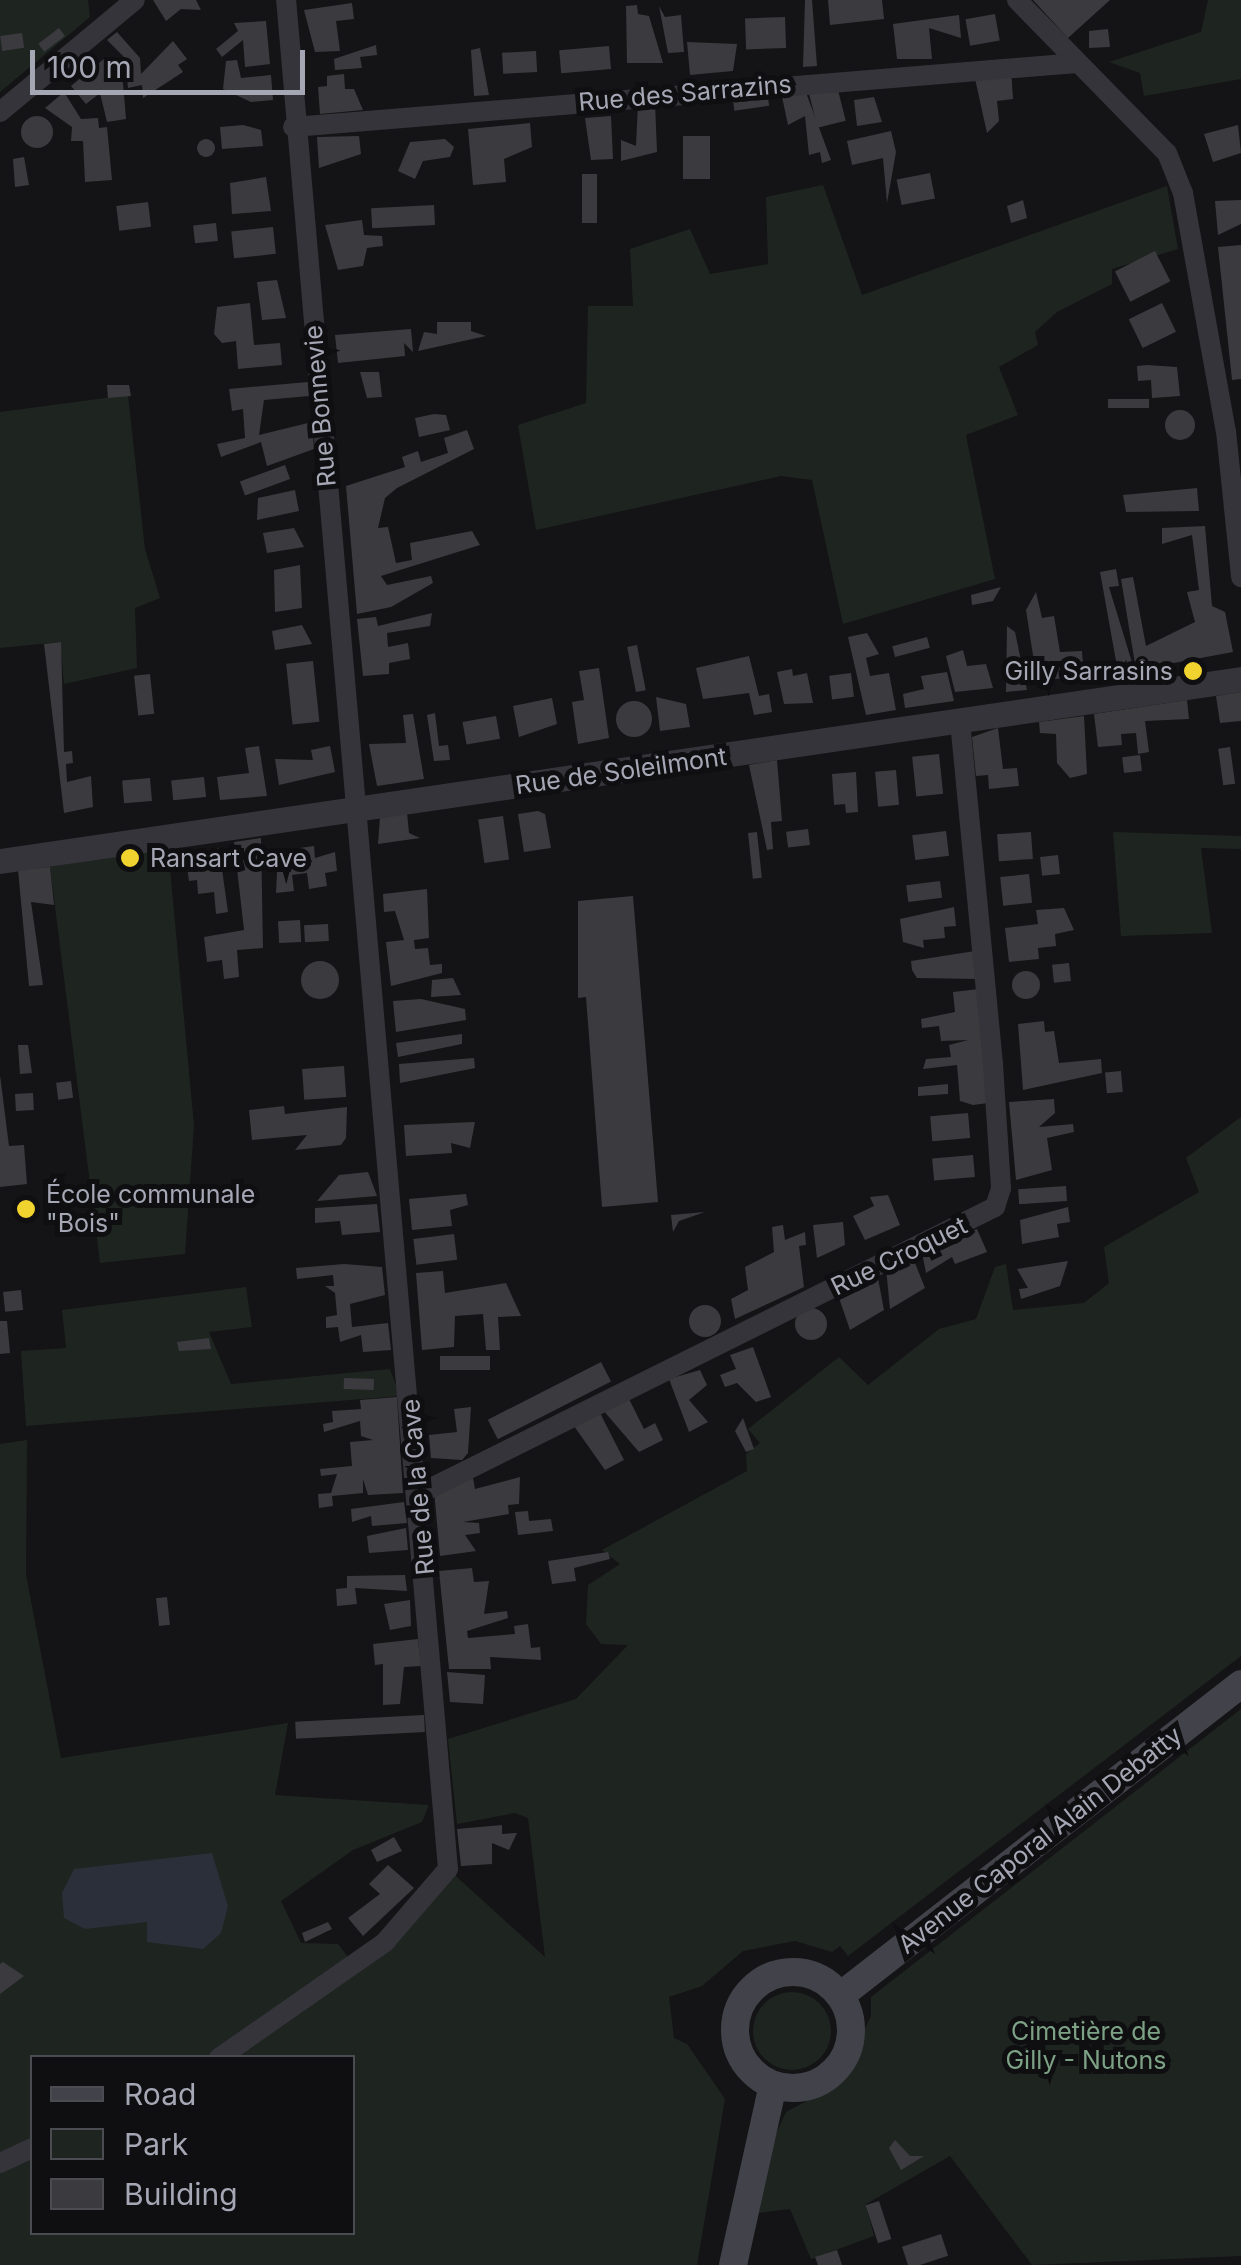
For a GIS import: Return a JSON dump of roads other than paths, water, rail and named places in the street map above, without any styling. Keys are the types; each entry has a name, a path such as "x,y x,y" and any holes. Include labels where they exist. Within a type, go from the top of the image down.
{"main road":[{"name":"Avenue Caporal Alain Debatty","path":"840,1996 1241,1684"},
{"path":"789,1972 809,1975 840,1996 850,2032 838,2066 809,2086 773,2085 756,2076 736,2042 741,2004 753,1988 789,1972"},
{"path":"733,2265 773,2085"}],"street":[{"path":"0,112 134,0"},
{"name":"Rue Bonnevie","path":"286,0 293,127 359,811"},
{"path":"1017,0 1167,153 1183,194 1223,412 1241,577"},
{"name":"Rue des Sarrazins","path":"293,127 1077,64"},
{"name":"Rue de Soleilmont","path":"0,861 1241,679"},
{"name":"Rue Croquet","path":"419,1494 994,1207 1001,1188 993,1064 960,722"},
{"name":"Rue de la Cave","path":"224,2055 384,1942 448,1869 359,811"},
{"path":"0,2164 30,2149"}],"place":[{"name":"Gilly Sarrasins","path":"1193,671"},
{"name":"Ransart Cave","path":"130,858"},
{"name":"École communale \"Bois\"","path":"26,1209"}],"park label":[{"name":"Cimetière de Gilly - Nutons","path":"1086,2046"}]}
